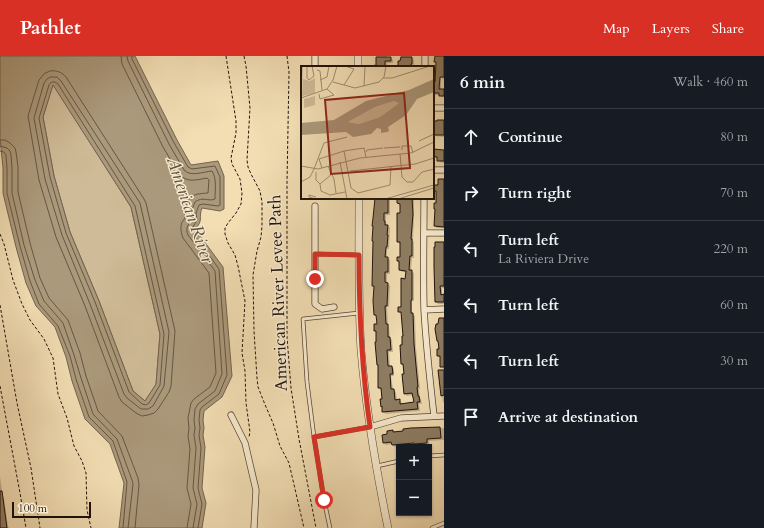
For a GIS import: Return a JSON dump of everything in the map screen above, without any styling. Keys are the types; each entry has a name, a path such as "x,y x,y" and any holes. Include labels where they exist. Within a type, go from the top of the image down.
{"street":[{"path":"359,199 361,349 370,427 388,528"},
{"path":"424,199 424,310 434,416"},
{"path":"315,206 315,304 322,309 334,307"},
{"path":"424,233 444,233"},
{"path":"424,310 444,309"},
{"path":"231,415 245,443 256,490 254,528"},
{"path":"370,427 401,418 444,416"}],"lane":[{"path":"315,254 359,255"},
{"path":"330,528 314,437 307,382 303,319 360,313"},
{"path":"314,437 370,427"},
{"path":"432,456 444,455"},
{"path":"376,466 396,462"},
{"path":"432,528 443,525"}],"path":[{"path":"226,56 236,121 236,133 231,158 232,164 240,179 242,193 241,204 225,228 225,234 235,255 245,301 242,353 245,371 246,403 250,432 249,438"},
{"path":"244,56 250,108 247,160 248,167 260,191 262,202 261,237 253,275 254,331 258,387 273,422 280,446 289,463 304,528"},
{"name":"American River Levee Path","path":"287,56 289,72 287,337 291,388 300,446 316,528"},
{"path":"0,234 13,280 22,304 30,320 44,339 53,358 58,394 67,418 74,446 82,461 86,473 87,505 91,528"},
{"path":"0,305 17,403 31,468 40,528"},
{"path":"0,386 26,528"}],"shaded area":[{"path":"53,84 131,207 160,334 156,385 145,401 133,391 99,301 70,232 54,176 43,117"}],"water":[{"name":"American River","path":"0,56 135,56 191,165 218,161 224,176 224,209 220,211 202,208 200,221 195,229 223,267 232,376 222,397 204,411 203,435 205,447 202,488 206,503 202,528 119,528 124,483 110,444 85,419 55,327 36,306 26,283 3,193 3,168 0,138","holes":["53,85 131,207 160,334 156,384 145,401 133,391 99,301 70,232 54,176 43,117"]}],"building":[{"path":"435,56 444,56 444,77 440,77 439,89 444,89 444,96 439,96 439,93 434,93 436,62 434,62"},
{"path":"376,57 391,57 391,61 385,61 385,66 376,66"},
{"path":"401,57 412,57 411,66 398,66 398,61 400,61"},
{"path":"444,120 444,135 434,135 434,121"},
{"path":"434,149 444,150 444,161 437,161 437,157 434,156"},
{"path":"438,179 444,179 444,227 434,226 434,203 436,203 436,191 434,191 434,185 438,185"},
{"path":"375,199 388,199 388,213 384,213 384,221 385,225 388,225 385,257 388,257 388,272 385,272 385,282 388,283 387,306 385,306 386,324 388,324 388,337 390,337 391,350 387,350 388,366 392,366 393,374 390,374 391,389 394,389 395,400 400,399 400,404 414,402 412,393 404,394 402,374 404,374 403,364 401,364 400,345 402,345 403,336 401,312 398,312 398,307 401,307 401,278 405,279 406,271 399,270 399,261 397,261 397,257 400,257 400,242 397,242 397,213 400,213 400,204 397,203 397,199 412,199 412,256 410,256 409,270 412,270 411,313 413,313 417,387 420,402 417,402 418,409 382,412 380,399 382,399 381,388 378,388 378,365 375,342 376,331 374,331 374,324 377,324 376,315 374,315 374,286 372,286 372,226"},
{"path":"435,242 444,242 444,286 440,286 441,295 444,294 444,302 435,302"},
{"path":"439,318 444,318 444,367 440,367 440,356 437,356 437,349 439,349 435,329"},
{"path":"438,370 444,370 444,395 441,396"},
{"path":"440,427 441,438 427,439 427,443 392,445 391,442 383,443 382,435 387,434 387,431 403,431 403,429"},
{"path":"0,491 2,491 7,528 0,528"}],"route":[{"path":"315,279 315,254 359,255 361,349 370,427 314,437 324,500"}]}
